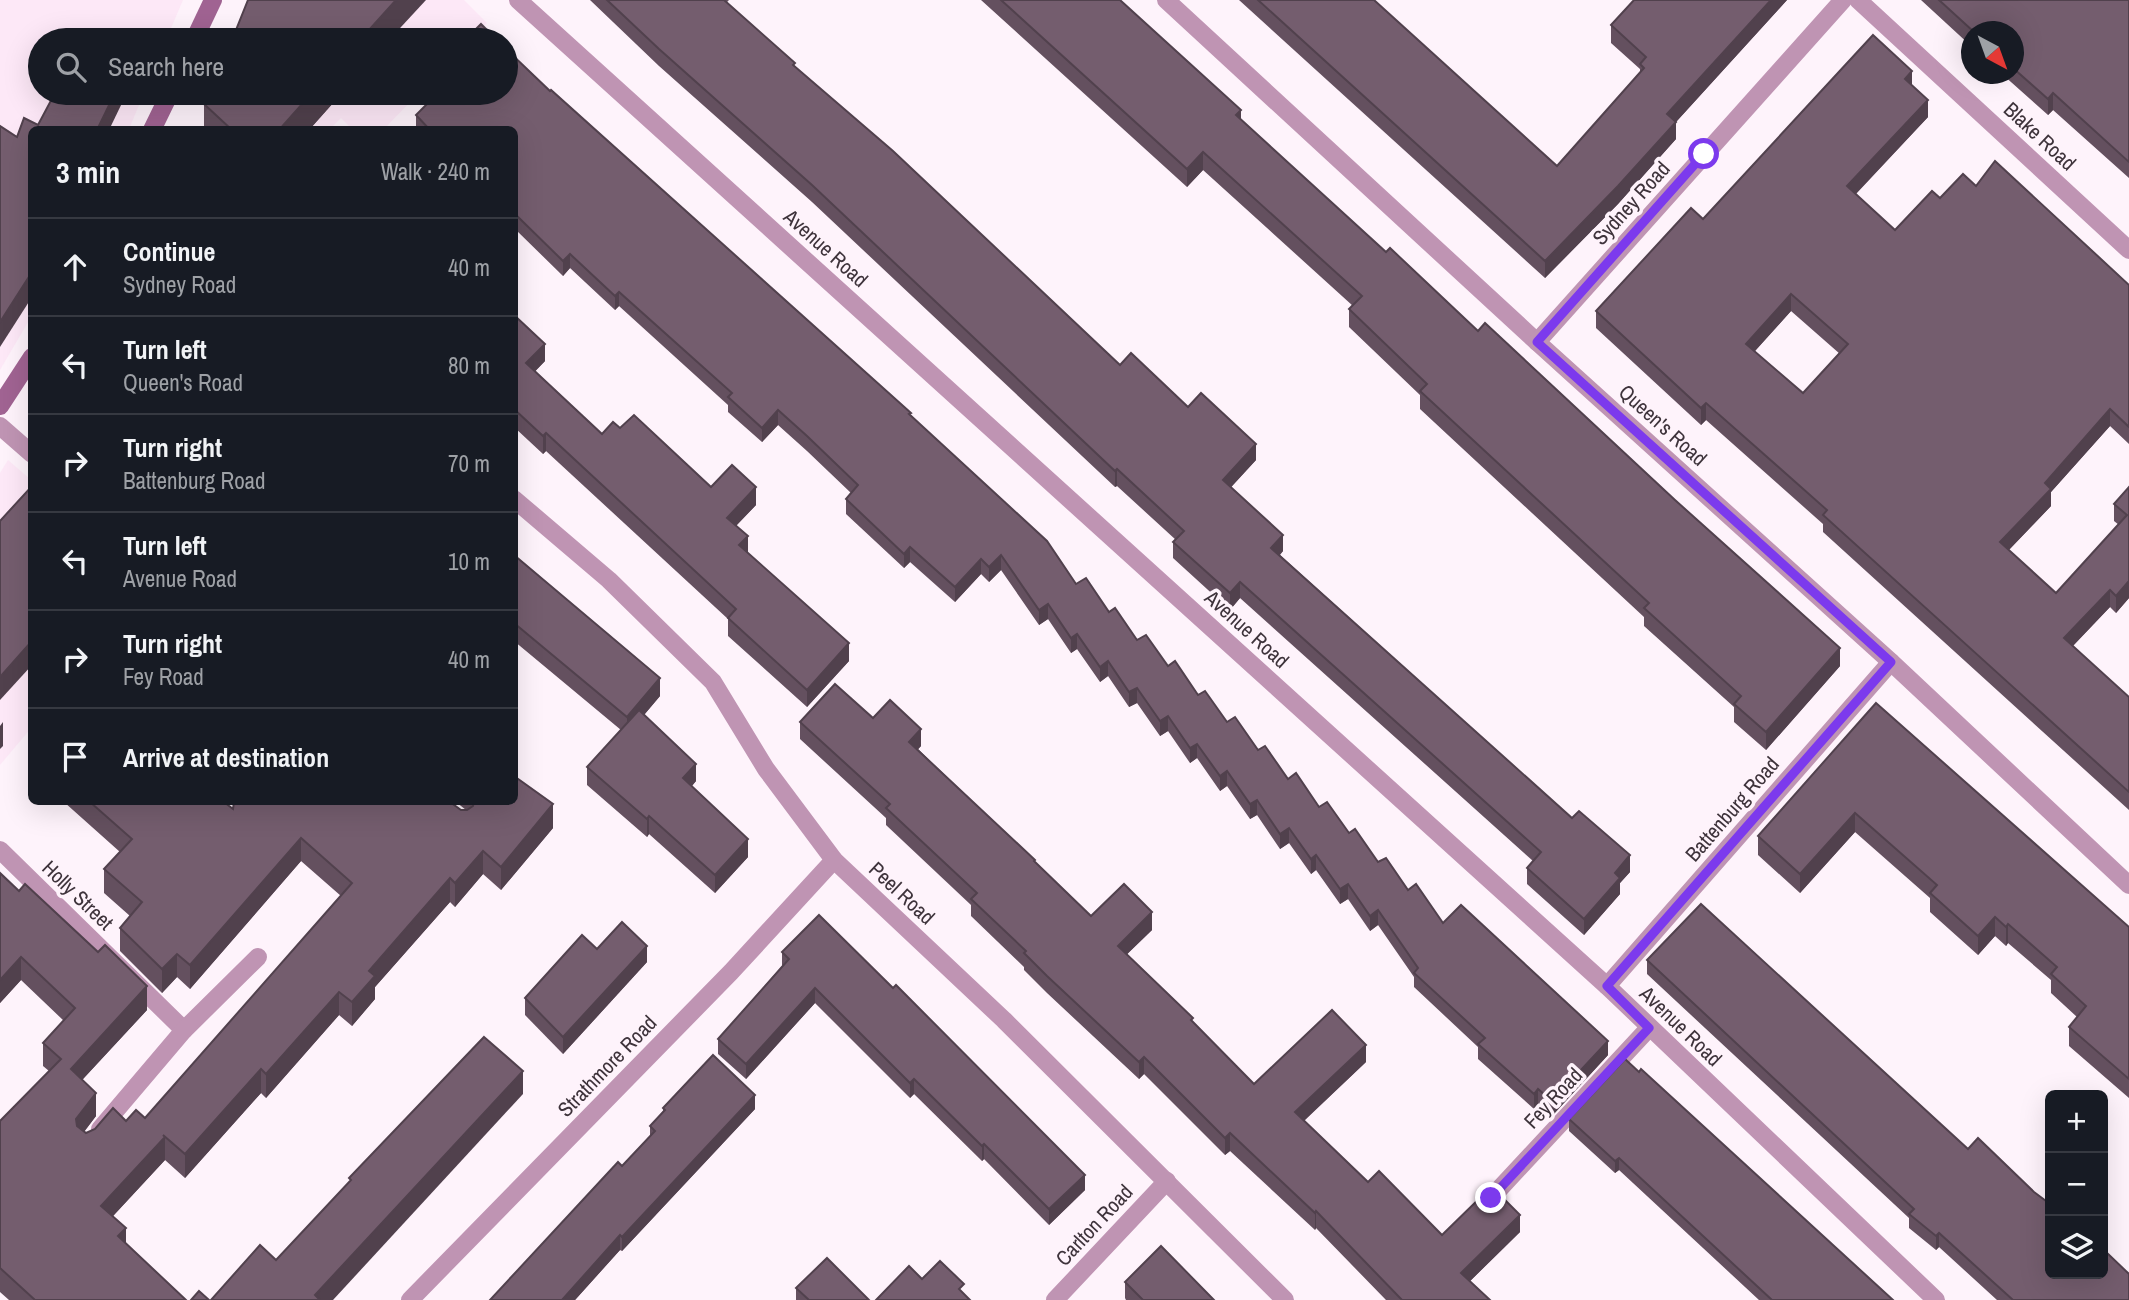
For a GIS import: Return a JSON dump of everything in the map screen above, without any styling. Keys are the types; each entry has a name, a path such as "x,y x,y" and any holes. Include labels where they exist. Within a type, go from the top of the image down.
{"street":[{"path":"200,28 213,0"},
{"name":"Avenue Road","path":"519,0 1607,986 1936,1300"},
{"name":"Queen's Road","path":"1166,0 1537,342 1891,662 2129,885"},
{"name":"Sydney Road","path":"1537,342 1843,0"},
{"name":"Blake Road","path":"1858,0 2129,250"},
{"path":"154,126 164,105"},
{"path":"0,406 28,363"},
{"path":"0,426 28,450"},
{"name":"Peel Road","path":"518,502 609,580 713,682 766,769 834,860 1004,1020 1285,1300"},
{"name":"Battenburg Road","path":"1607,986 1891,662"},
{"name":"Holly Street","path":"0,850 184,1030"},
{"name":"Strathmore Road","path":"410,1300 731,972 834,860"},
{"path":"87,1144 184,1030 258,957"},
{"name":"Fey Road","path":"1491,1198 1649,1028"},
{"name":"Carlton Road","path":"1055,1300 1167,1181"}],"shaded area":[{"path":"0,0 183,0 171,28 28,28 28,105 139,105 130,126 28,126 28,322 0,370"},
{"path":"263,0 464,0 487,23 482,28 250,28"},
{"path":"214,105 407,105 387,126 349,126 341,118 333,126 205,126"},
{"path":"8,460 28,477 28,732 0,765 0,473"}],"building":[{"path":"248,0 396,0 371,28 237,28"},
{"path":"607,0 724,0 795,63 793,65 893,151 1120,365 1131,353 1188,407 1201,393 1256,444 1223,480 1283,535 1271,548 1572,818 1579,811 1630,855 1615,873 1620,878 1584,919 1527,868 1541,852 1240,582 1230,593 1173,542 1184,531 1117,469 1115,471 812,185"},
{"path":"1001,0 1120,0 1241,110 1236,115 1386,252 1390,248 1478,331 1485,323 1675,500 1840,648 1766,732 1734,704 1741,696 1644,608 1649,603 1420,391 1427,384 1349,309 1362,296 1203,152 1187,169"},
{"path":"1258,0 1374,0 1557,166 1644,68 1640,64 1646,57 1611,25 1634,0 1771,0 1667,114 1676,122 1545,261"},
{"path":"1939,0 2129,0 2129,162 2053,93 2048,99 2024,78 2024,21 1962,21"},
{"path":"1873,35 1912,71 1905,79 1928,100 1847,186 1895,230 1932,191 1940,198 1963,174 1976,186 1995,161 2129,285 2129,427 2110,409 2045,483 2051,489 2000,542 2056,593 2127,515 2114,504 2129,487 2129,581 2116,596 2110,590 2064,638 2129,697 2129,792 1823,515 1827,510 1706,403 1701,408 1596,311 1691,208 1703,219","holes":["1791,294 1848,344 1803,393 1746,344"]},
{"path":"518,60 911,413 909,414 1047,541 1076,584 1086,578 1109,612 1115,608 1137,640 1146,635 1168,666 1175,661 1198,695 1205,691 1227,722 1235,717 1258,750 1265,746 1288,779 1296,773 1319,807 1327,802 1349,833 1355,829 1378,862 1386,858 1408,890 1416,884 1443,923 1461,905 1608,1041 1552,1101 1538,1089 1534,1094 1478,1044 1485,1038 1414,973 1418,968 1378,910 1370,916 1348,884 1340,889 1316,855 1311,859 1289,828 1280,834 1257,800 1250,804 1227,771 1220,776 1197,744 1190,748 1168,716 1160,721 1137,688 1129,692 1108,661 1100,667 1077,634 1071,638 1048,604 1039,610 1001,555 989,567 981,559 955,587 910,547 904,554 846,499 858,485 778,410 762,428 728,397 732,393 619,292 615,296 570,254 563,261 518,217 518,126 426,126 416,115 426,105 518,105"},
{"path":"49,105 109,105 99,126 28,126 28,278 0,322 0,126 17,137 24,118 38,125"},
{"path":"205,105 301,105 283,126 228,126"},
{"path":"518,319 545,344 526,363 602,434 613,422 620,428 634,415 711,487 732,465 756,487 727,518 748,536 739,545 849,643 807,690 728,618 736,609 546,433 543,436 518,413"},
{"path":"28,490 28,646 0,677 0,521"},
{"path":"518,558 660,678 627,717 518,626"},
{"path":"835,684 873,718 890,700 921,729 909,742 1091,916 1124,884 1152,912 1118,946 1193,1018 1191,1020 1254,1084 1332,1010 1366,1045 1295,1112 1368,1182 1379,1171 1442,1235 1487,1191 1496,1191 1520,1215 1461,1273 1490,1300 1402,1300 1316,1211 1315,1213 1230,1133 1225,1138 1144,1057 1139,1062 1047,976 1024,953 1026,951 971,899 977,893 886,808 890,804 800,722"},
{"path":"1876,703 2129,927 2129,1079 2069,1027 2086,1006 2051,974 2057,967 2008,924 2006,927 1995,917 1978,936 1930,893 1937,885 1855,813 1800,874 1758,836"},
{"path":"639,710 696,764 683,778 748,839 715,875 649,816 647,819 587,767"},
{"path":"518,779 553,804 501,867 483,851 455,883 450,878 369,971 375,976 352,1002 339,992 266,1074 261,1069 185,1154 163,1135 165,1137 101,1206 126,1228 118,1236 186,1300 35,1300 0,1268 0,1121 61,1059 43,1043 75,1008 21,957 0,980 0,873 19,891 25,884 98,952 105,945 147,986 71,1069 96,1093 76,1119 77,1126 86,1133 95,1129 113,1108 126,1121 136,1110 145,1118 352,883 301,838 190,965 177,954 162,969 120,928 142,902 104,869 132,839 93,805 228,805 233,809 234,805 454,805 461,810 473,806 518,805"},
{"path":"1701,904 1968,1149 1978,1138 2045,1200 2045,1279 2108,1279 2108,1254 2129,1274 2129,1300 2013,1300 1939,1233 1936,1236 1909,1214 1914,1209 1647,960"},
{"path":"819,915 893,988 896,985 1085,1175 1049,1209 914,1079 910,1083 815,988 746,1064 718,1039 789,959 782,952"},
{"path":"622,922 647,946 563,1037 525,998 582,935 597,949"},
{"path":"484,1037 523,1071 315,1295 318,1300 211,1300 260,1245 276,1260 351,1180 349,1178"},
{"path":"713,1055 755,1095 622,1237 620,1235 562,1300 490,1300 618,1162 622,1166 655,1131 650,1126 665,1110 663,1108"},
{"path":"1625,1059 1639,1072 1641,1069 1893,1300 1772,1300 1619,1158 1615,1161 1569,1119"},
{"path":"1161,1246 1214,1300 1143,1300 1125,1282"},
{"path":"827,1258 869,1300 809,1300 796,1288"},
{"path":"940,1261 964,1284 959,1289 970,1300 876,1300 909,1266 922,1279"},
{"path":"199,1291 209,1300 191,1300"}],"route":[{"path":"1491,1198 1649,1028 1607,986 1891,662 1537,342 1704,154"}]}
